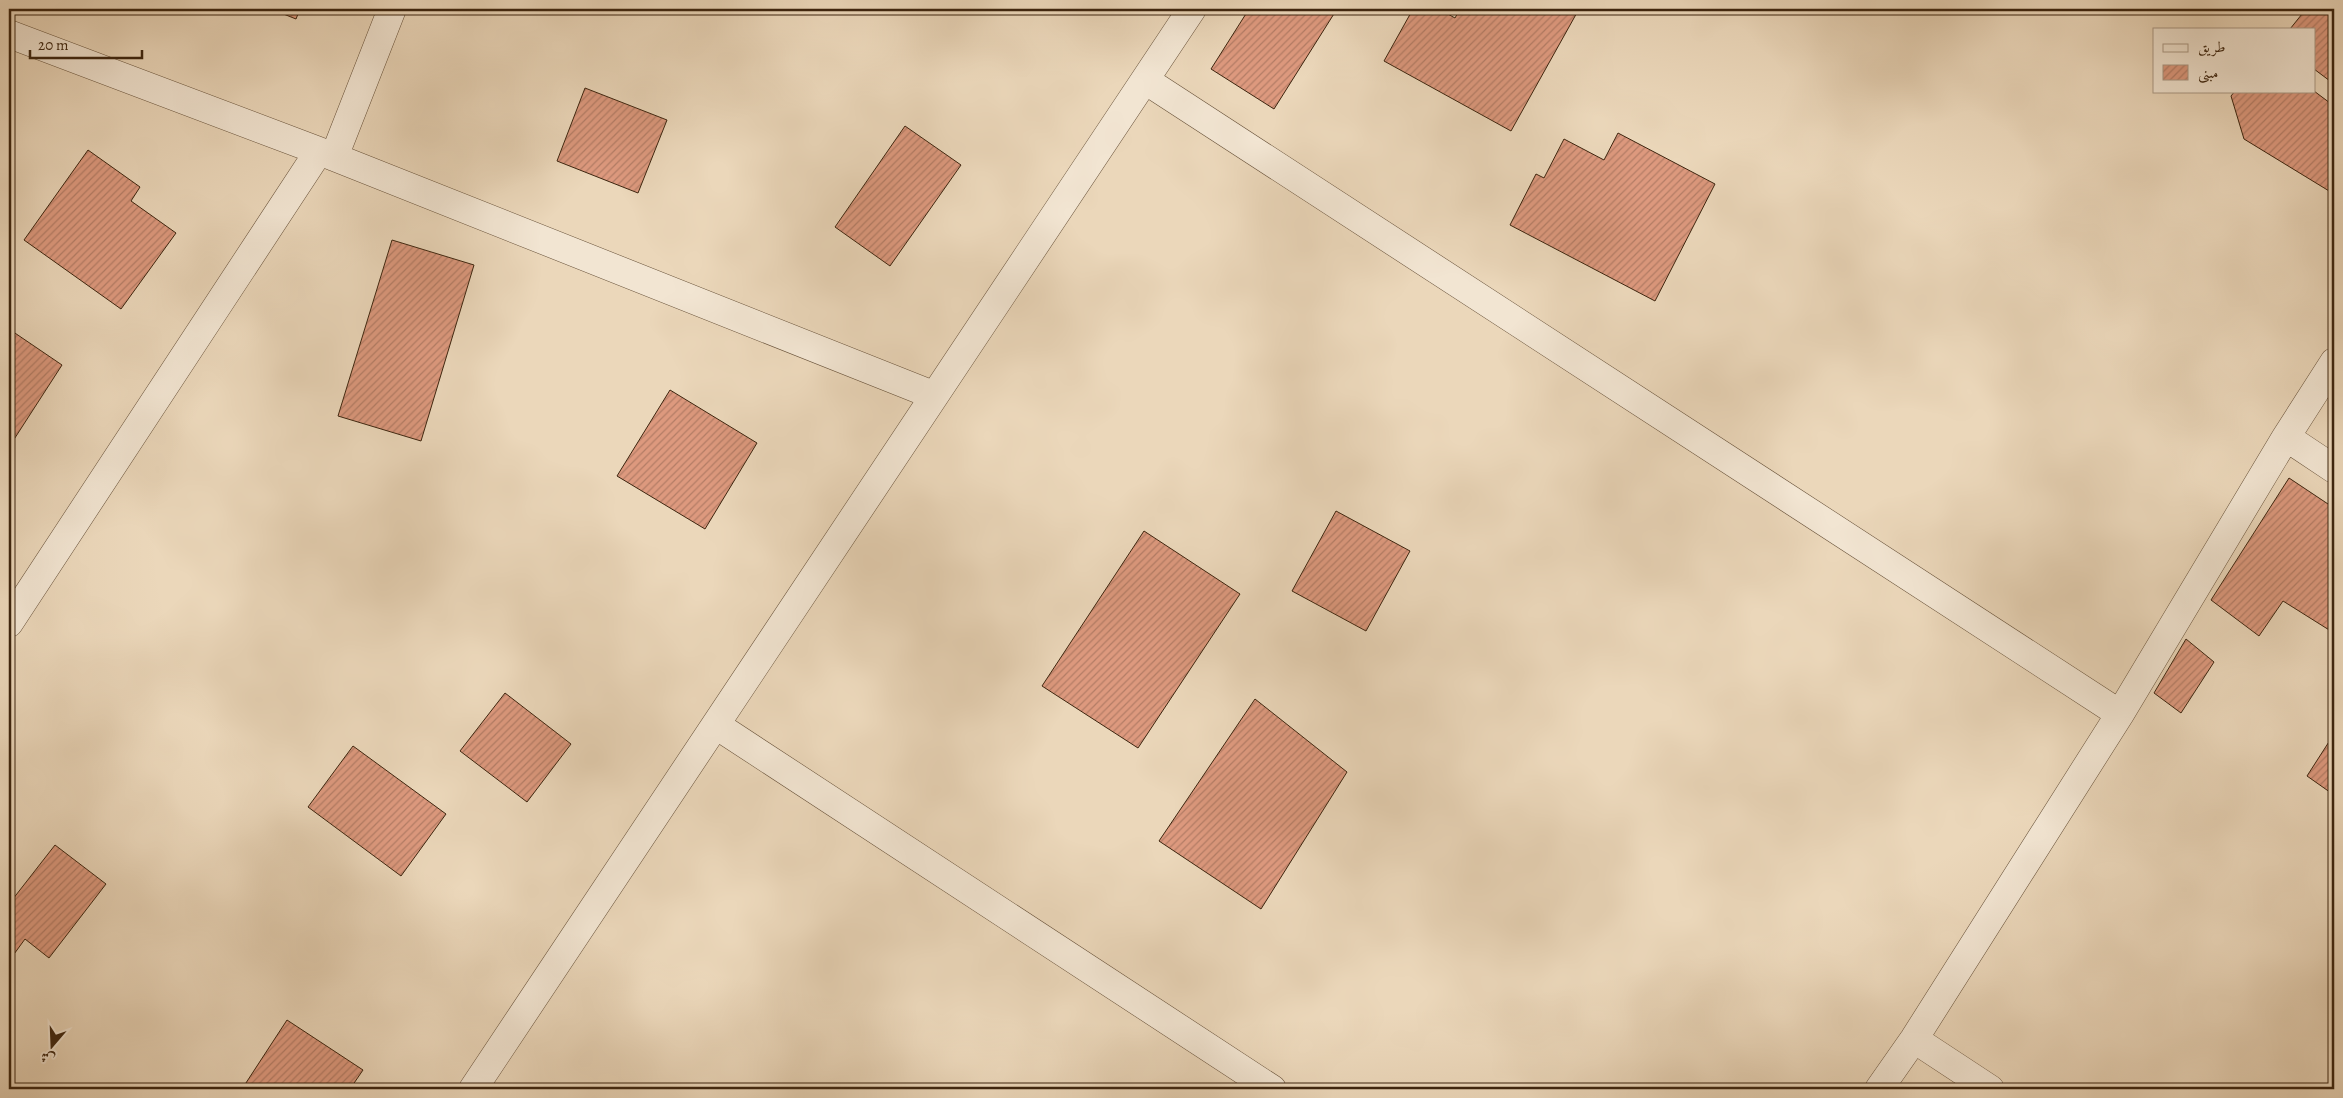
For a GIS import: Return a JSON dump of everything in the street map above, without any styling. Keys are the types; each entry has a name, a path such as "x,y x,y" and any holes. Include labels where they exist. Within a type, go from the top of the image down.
{"street":[{"path":"9,623 326,154 392,9"},
{"path":"473,1089 933,395 1192,9"},
{"path":"9,34 326,154 933,395"},
{"path":"1145,80 2120,714"},
{"path":"1879,1089 1914,1039 2120,714 2286,437 2334,362"},
{"path":"2286,437 2334,469"},
{"path":"716,725 1272,1089"},
{"path":"1914,1039 1990,1089"}],"building":[{"path":"271,9 300,9 296,19"},
{"path":"1249,9 1337,9 1274,109 1211,69"},
{"path":"1413,9 1439,9 1455,18 1460,9 1579,9 1511,131 1384,61"},
{"path":"2306,9 2334,9 2334,84 2316,70 2316,28 2291,28"},
{"path":"585,88 667,120 638,193 557,161"},
{"path":"2234,92 2315,92 2334,106 2334,194 2244,139 2231,96"},
{"path":"905,126 961,165 890,266 835,227"},
{"path":"1618,133 1715,184 1655,301 1510,225 1536,174 1544,178 1564,139 1604,160"},
{"path":"88,150 140,187 131,201 176,233 121,309 24,240"},
{"path":"392,240 474,265 421,441 338,416"},
{"path":"9,329 62,365 11,444 9,442"},
{"path":"670,390 757,443 705,529 617,476"},
{"path":"2289,478 2334,508 2334,633 2283,601 2259,636 2211,600"},
{"path":"1336,511 1410,551 1366,631 1292,591"},
{"path":"1144,531 1240,594 1138,748 1042,686"},
{"path":"2186,639 2214,662 2181,713 2154,693"},
{"path":"505,693 571,744 527,802 460,751"},
{"path":"1255,699 1347,772 1261,909 1159,841"},
{"path":"2334,734 2334,795 2307,776"},
{"path":"353,746 446,814 401,876 308,807"},
{"path":"55,845 106,884 49,958 25,939 9,961 9,904"},
{"path":"287,1020 363,1070 350,1089 242,1089"}]}
